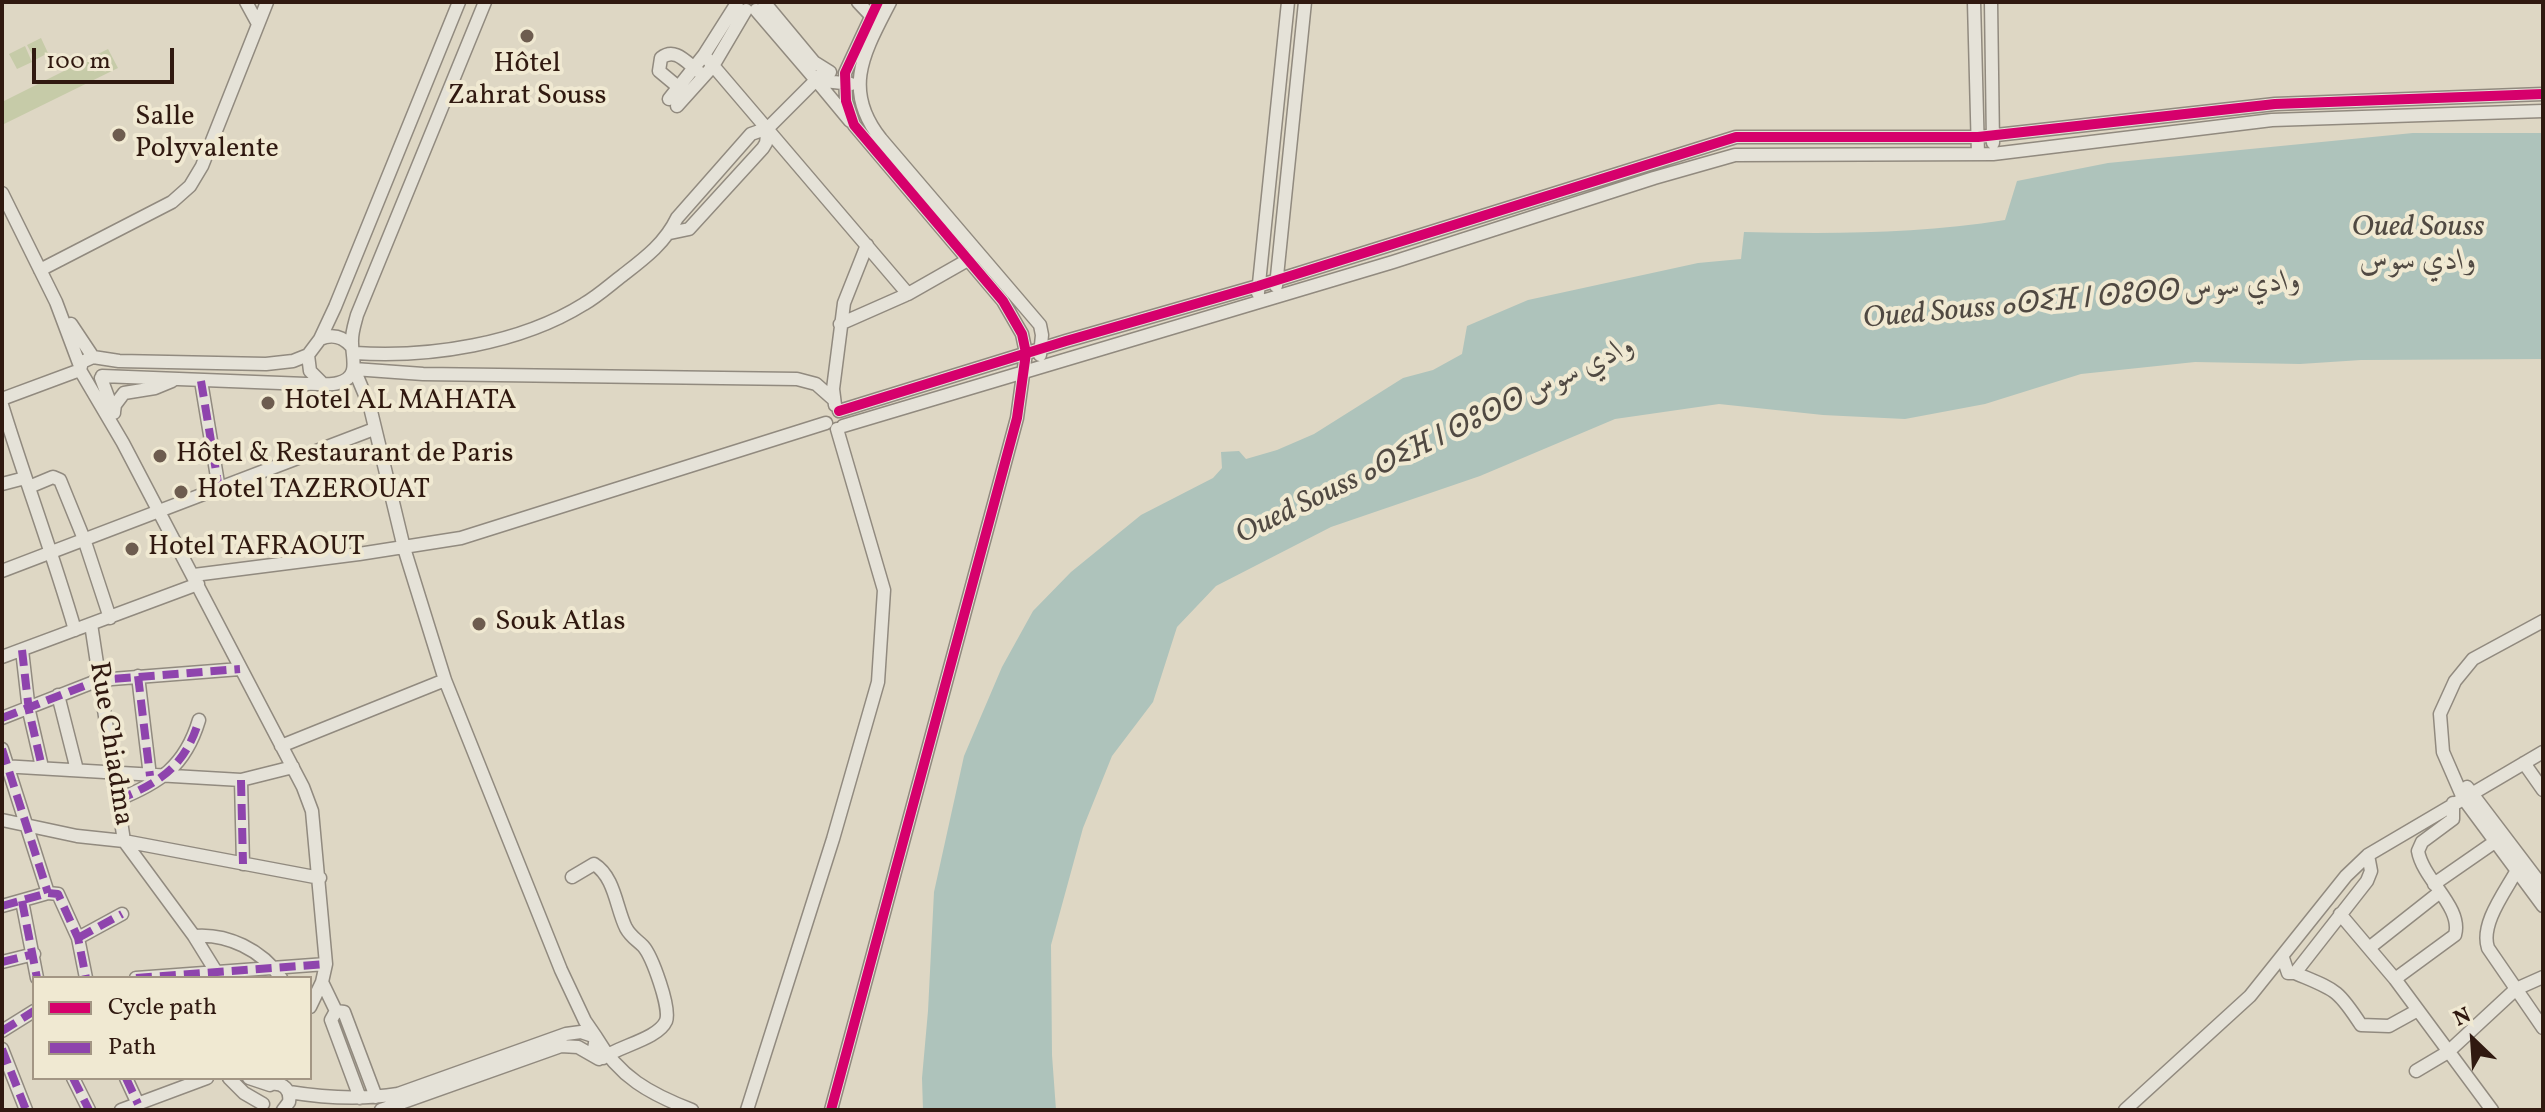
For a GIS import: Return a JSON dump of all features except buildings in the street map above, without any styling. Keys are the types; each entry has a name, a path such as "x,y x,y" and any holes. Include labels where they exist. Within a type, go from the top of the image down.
{"street":[{"path":"246,2 258,24"},
{"path":"40,270 172,202 190,186 202,166 267,2"},
{"path":"82,372 85,359 96,358 266,364 293,361 308,355 320,339 459,2"},
{"path":"485,2 357,315 352,334 354,369 367,399 404,548 445,680 583,1026 596,1037 600,1057"},
{"path":"858,2 875,19"},
{"path":"854,125 852,79 875,19 878,2"},
{"path":"875,19 890,2"},
{"path":"1259,302 1258,286 1288,2"},
{"path":"1275,297 1305,2"},
{"path":"1974,2 1978,154"},
{"path":"1991,2 1993,154"},
{"path":"751,5 814,62 826,70 852,79"},
{"path":"751,5 973,256 1040,325 1066,341"},
{"path":"673,103 751,5"},
{"path":"683,91 659,71 661,58 671,53 703,66 768,128 908,294"},
{"path":"320,339 340,337 353,350 400,355 452,350 529,330 584,304 650,254 670,233 689,229 763,148 768,128 826,70"},
{"path":"816,80 852,79"},
{"path":"852,79 870,126 973,256 1003,301 1022,334 1030,369"},
{"path":"747,1110 833,839 878,682 884,590 835,426 827,414 836,407 1258,286 1736,137 1993,137 2275,104 2543,94"},
{"path":"2,657 110,618 196,580 461,538 1259,302 1735,155 1993,154 2272,120 2543,111"},
{"path":"390,166 413,176"},
{"path":"2,193 56,302 82,372 196,580 293,767 312,811 326,964 322,982 312,1001"},
{"path":"836,407 844,303 867,245"},
{"path":"840,324 908,294 973,256"},
{"path":"56,302 104,368 102,377 123,443"},
{"path":"831,1110 1022,394 1030,369 1042,348 1040,325"},
{"path":"308,355 310,371 321,382"},
{"path":"354,369 423,374 797,379 816,384 836,407"},
{"path":"82,372 95,381 102,377 337,384 350,376 354,369"},
{"path":"75,630 2,402 82,372"},
{"path":"114,412 124,393 155,388 175,380"},
{"path":"201,381 219,489"},
{"path":"2,571 374,429"},
{"path":"2,484 27,483 53,477 60,480 84,539 110,618"},
{"path":"2543,621 2473,659 2455,681 2440,714 2443,752 2463,798 2543,906"},
{"name":"Rue Chiadma","path":"91,624 124,841 194,936 218,976"},
{"path":"22,650 29,708 42,767"},
{"path":"2,718 99,680 240,669"},
{"path":"138,676 150,776"},
{"path":"281,746 445,680"},
{"path":"58,695 77,770"},
{"path":"117,800 165,777 194,735 199,720"},
{"path":"2,749 4,766 27,824 48,893"},
{"path":"2125,1110 2250,996 2346,876 2368,855 2543,752"},
{"path":"2524,763 2543,790"},
{"path":"4,766 241,780 293,767"},
{"path":"241,780 243,864"},
{"path":"2463,798 2543,887"},
{"path":"2395,979 2455,935 2455,916 2424,871 2418,851 2422,842 2453,819 2463,798"},
{"path":"2,820 320,878"},
{"path":"2369,948 2496,841"},
{"path":"2295,973 2367,881 2371,871 2368,855"},
{"path":"572,877 594,864 603,869 631,938 643,946 654,967 668,1010 666,1021 655,1032 600,1057"},
{"path":"2517,870 2486,932 2488,948 2543,1028"},
{"path":"2,906 48,893 58,894 78,938 86,976"},
{"path":"22,901 37,976"},
{"path":"78,938 122,914"},
{"path":"2340,914 2395,979 2492,1110"},
{"path":"194,936 208,934 231,940 252,950 277,973"},
{"path":"2,962 34,954"},
{"path":"2283,958 2288,973 2333,989 2342,996 2361,1025 2389,1026 2418,1010"},
{"path":"218,976 277,973 326,964"},
{"path":"2416,1071 2448,1052 2516,989 2543,977"},
{"path":"322,982 336,1011"},
{"path":"336,1011 344,1012 379,1104"},
{"path":"336,1011 331,1020 360,1098"},
{"path":"2,1031 32,1012"},
{"path":"578,1047 583,1026"},
{"path":"379,1104 398,1094 583,1026"},
{"path":"264,1107 262,1095 272,1082 327,1098 360,1098 379,1104 561,1046 578,1047 600,1057 642,1088 692,1110"},
{"path":"2,1049 26,1110"},
{"path":"74,1080 89,1110"},
{"path":"127,1080 138,1104"},
{"path":"121,1110 198,1080"},
{"path":"231,1080 264,1107"},
{"path":"284,1110 289,1102 289,1087"}],"green space":[{"path":"41,38 48,53 35,60 27,45"},
{"path":"25,46 32,62 17,69 9,54"},
{"path":"108,49 118,68 2,125 2,102"}],"water":[{"name":"Oued Souss وادي سوس","path":"2413,133 2543,133 2543,359 2361,360 2300,364 2195,362 2081,374 1985,404 1905,419 1823,415 1719,404 1615,419 1480,476 1331,527 1216,586 1177,627 1153,702 1112,756 1083,828 1051,945 1056,1110 923,1110 922,1078 934,892 964,756 1002,667 1033,611 1071,572 1141,515 1213,478 1222,468 1221,452 1239,451 1246,459 1314,434 1403,378 1433,370 1462,354 1467,326 1528,300 1698,263 1741,259 1744,232 1875,232 2005,220 2017,181 2108,163"}],"marked path":[{"path":"201,381 219,489"},
{"path":"22,650 29,711 42,767"},
{"path":"2,718 99,680 240,669"},
{"path":"138,676 150,776"},
{"path":"117,800 146,787 168,771 186,750 199,720"},
{"path":"2,749 48,893"},
{"path":"241,780 243,864"},
{"path":"2,906 48,893 58,894 78,938 86,976"},
{"path":"22,901 37,976"},
{"path":"78,938 122,914"},
{"path":"2,962 34,954"},
{"path":"163,976 326,964"},
{"path":"2,1031 32,1012"},
{"path":"2,1049 26,1110"},
{"path":"74,1080 89,1110"},
{"path":"127,1080 138,1104"}],"cycle path":[{"path":"831,1110 1017,418 1026,353 1022,334 1003,301 854,125 846,101 845,73 878,2"},
{"path":"839,411 1258,286 1736,137 1978,137 2275,104 2543,94"}],"place":[{"name":"Hôtel Zahrat Souss","path":"527,36"},
{"name":"Salle Polyvalente","path":"119,135"},
{"name":"Hotel AL MAHATA","path":"268,403"},
{"name":"Hôtel & Restaurant de Paris","path":"160,456"},
{"name":"Hotel TAZEROUAT","path":"181,492"},
{"name":"Hotel TAFRAOUT","path":"132,549"},
{"name":"Souk Atlas","path":"479,624"}],"water label":[{"name":"Oued Souss ⴰⵙⵉⴼ ⵏ ⵙⵓⵙⵙ وادي سوس","path":"2082,302"},
{"name":"Oued Souss ⴰⵙⵉⴼ ⵏ ⵙⵓⵙⵙ وادي سوس","path":"1436,442"}]}
